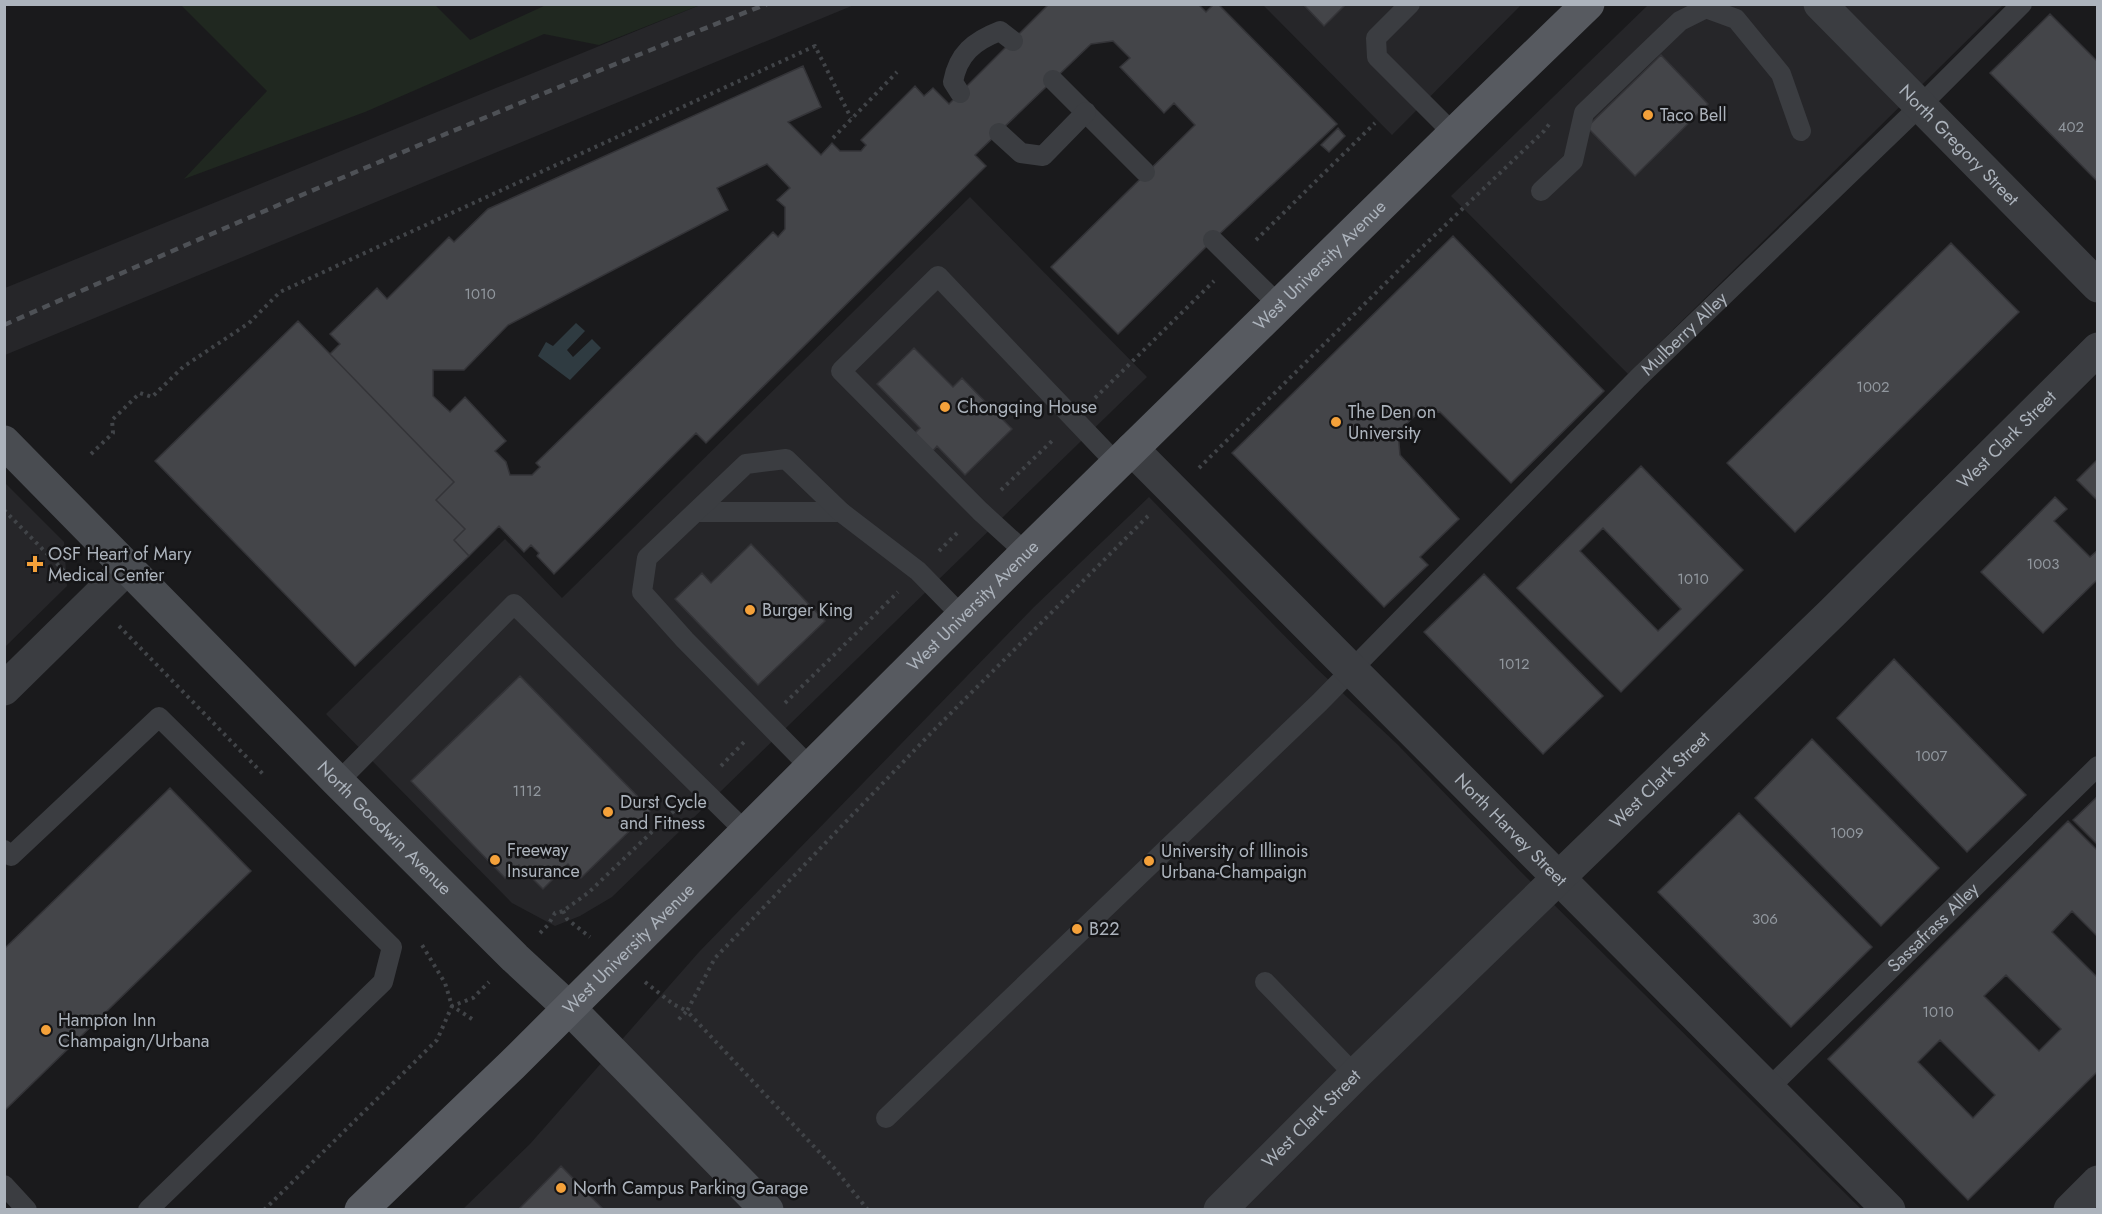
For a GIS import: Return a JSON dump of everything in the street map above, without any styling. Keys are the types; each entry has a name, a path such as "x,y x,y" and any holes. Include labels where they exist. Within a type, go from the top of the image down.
{"main road":[{"name":"West University Avenue","path":"361,1209 512,1065 1026,553 1454,134 1578,8"}],"street":[{"name":"North Gregory Street","path":"1820,4 2097,286"},
{"name":"West Clark Street","path":"1220,1209 1355,1075 1833,612 2097,349"},
{"name":"North Goodwin Avenue","path":"4,442 338,782 515,958 568,1007 767,1209"},
{"name":"North Harvey Street","path":"1125,457 1352,670 1888,1209"},
{"path":"4,689 128,567"},
{"path":"2070,1209 2097,1182"}],"lane":[{"path":"1410,4 1376,38 1377,57 1454,134"},
{"name":"Mulberry Alley","path":"886,1119 1352,670 1638,378 1920,106 2022,4"},
{"path":"1541,191 1573,161 1584,113 1680,21 1706,8 1736,19 1781,74 1801,131"},
{"path":"960,93 953,82 956,66 968,51 983,38 1000,31 1013,40"},
{"path":"1053,80 1146,172"},
{"path":"999,133 1021,153 1043,156 1086,112"},
{"path":"1214,240 1280,306"},
{"path":"1026,553 980,511 841,372 938,276 1125,457"},
{"path":"810,767 685,640 642,592 647,558 746,464 786,459 841,512 918,571 963,617"},
{"path":"698,512 841,512"},
{"path":"338,782 514,604 745,831"},
{"path":"4,850 10,856 159,717 392,947 383,982 148,1209"},
{"name":"Sassafrass Alley","path":"1768,1089 2097,766"},
{"path":"1265,982 1355,1075"},
{"path":"4,1185 27,1209"}],"path":[{"path":"91,454 113,433 112,420 140,393 152,397 183,367 249,323 280,292 815,46 851,118"},
{"path":"832,138 897,72"},
{"path":"1250,246 1375,123"},
{"path":"1196,470 1533,140"},
{"path":"1099,394 1206,289"},
{"path":"1000,492 1057,436"},
{"path":"4,510 61,568"},
{"path":"676,1022 687,1011 715,958 931,734 1148,516"},
{"path":"936,555 961,529"},
{"path":"783,704 903,588"},
{"path":"716,770 746,741"},
{"path":"548,925 555,913 563,911 588,894 681,804"},
{"path":"563,911 567,919"},
{"path":"472,1019 452,1006 473,998"},
{"path":"673,1004 687,1011 835,1169 868,1209"}],"shaded area":[{"path":"181,5 435,5 470,40 546,5 700,5 599,45 544,34 365,112 184,179 267,91"},
{"path":"700,5 854,5 5,355 5,288"},
{"path":"1263,5 1521,5 1392,135"},
{"path":"1648,5 2003,5 1628,374 1451,196"},
{"path":"970,197 1147,377 612,897 580,916 555,926 512,903 326,714 505,539 562,598"},
{"path":"576,323 585,331 567,350 573,357 592,339 601,348 570,380 538,356 546,342 553,346"},
{"name":"OSF Heart of Mary Medical Center","path":"5,483 64,542 67,586 5,647"},
{"name":"University of Illinois Urbana-Champaign","path":"1149,497 1316,668 1397,744 1522,873 1861,1209 462,1210 530,1144 699,952 1034,607"}],"building":[{"path":"1049,4 1198,4 1206,12 1214,4 1218,4 1337,124 1213,240 1118,334 1051,267 1195,125 1174,103 1164,113 1120,67 1130,58 1113,41 1091,44 975,155 986,166 706,443 696,433 554,574 537,556 539,553 531,545 524,552 499,526 469,556 454,540 465,529 436,500 454,482 330,354 340,344 330,334 377,288 387,299 449,237 454,242 488,209 803,66 821,107 788,122 821,155 832,143 840,151 861,151 866,145 861,140 915,86 924,96 933,88 949,104","holes":["767,164 790,188 777,200 785,207 785,229 778,237 773,232 536,463 540,467 532,475 510,475 506,462 495,451 506,441 465,397 450,412 433,396 433,370 464,370 508,325 728,210 717,188"]},
{"path":"1303,4 1346,4 1324,26"},
{"path":"2050,14 2098,62 2098,182 1990,73"},
{"name":"Taco Bell","path":"1661,55 1708,104 1635,176 1587,127"},
{"path":"1338,128 1345,136 1329,152 1321,145"},
{"name":"The Den on University","path":"1453,236 1604,391 1511,483 1440,412 1418,413 1398,432 1400,455 1459,519 1420,557 1428,565 1384,607 1232,453"},
{"path":"1951,243 2019,312 1795,532 1727,463"},
{"path":"298,321 454,482 436,500 465,529 454,540 469,556 355,666 155,461"},
{"name":"Chongqing House","path":"914,348 953,387 962,378 1012,429 965,475 937,446 931,453 913,435 920,428 877,384"},
{"path":"2098,459 2098,501 2077,480"},
{"path":"1641,466 1743,570 1621,692 1517,588","holes":["1603,528 1681,609 1658,631 1580,551"]},
{"path":"2055,497 2067,509 2054,521 2090,557 2098,550 2098,579 2043,633 1981,572"},
{"name":"Burger King","path":"751,544 825,621 758,685 675,599 702,573 711,583"},
{"path":"1484,574 1603,696 1543,754 1424,632"},
{"path":"1894,659 2026,795 1967,852 1837,718"},
{"path":"520,676 651,810 581,878 568,864 543,889 519,865 505,878 411,781"},
{"path":"1812,739 1939,868 1881,926 1755,798"},
{"name":"Hampton Inn Champaign/Urbana","path":"170,788 251,871 4,1111 4,949"},
{"path":"2098,796 2098,845 2073,820"},
{"path":"1739,813 1872,947 1791,1027 1658,892"},
{"path":"2068,821 2098,851 2098,937 2072,911 2052,932 2098,978 2098,1071 1968,1200 1828,1059","holes":["2006,975 2061,1029 2039,1051 1984,996","1940,1040 1995,1095 1973,1118 1918,1062"]},
{"name":"North Campus Parking Garage","path":"561,1166 604,1210 518,1210"}],"railway":[{"path":"4,325 384,160 767,4"}],"place":[{"name":"Taco Bell","path":"1648,115"},
{"name":"Chongqing House","path":"945,407"},
{"name":"The Den on University","path":"1336,422"},
{"name":"OSF Heart of Mary Medical Center","path":"35,564"},
{"name":"Burger King","path":"750,610"},
{"name":"Durst Cycle and Fitness","path":"608,812"},
{"name":"Freeway Insurance","path":"495,860"},
{"name":"University of Illinois Urbana-Champaign","path":"1149,861"},
{"name":"B22","path":"1077,929"},
{"name":"Hampton Inn Champaign/Urbana","path":"46,1030"},
{"name":"North Campus Parking Garage","path":"561,1188"}]}
